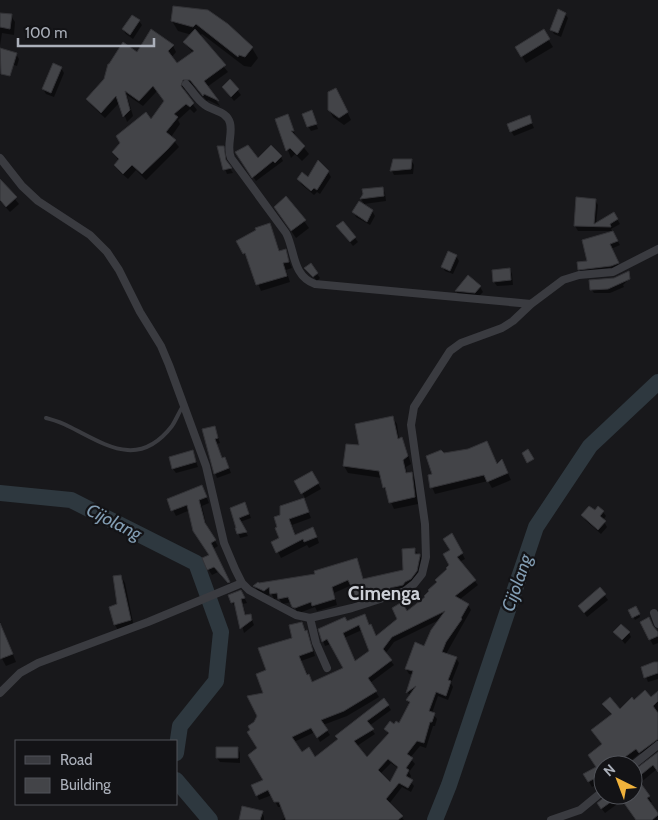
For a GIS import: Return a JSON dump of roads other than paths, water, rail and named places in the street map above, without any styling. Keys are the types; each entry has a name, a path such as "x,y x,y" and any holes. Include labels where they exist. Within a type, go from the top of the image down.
{"street":[{"path":"186,84 205,105 225,114 231,124 229,152 231,158 290,238 295,262 306,279 315,284 531,304"},
{"path":"0,158 22,186 38,201 79,228 107,252 119,270 140,312 161,346 184,404 206,466 224,543 242,583 249,590 301,617 310,618 352,608 405,591 422,574 425,563 425,524 411,425 414,407 450,351 461,343 513,322 531,304 563,280 579,275 613,272 658,249"},
{"path":"0,693 20,673 38,663 185,607 242,583"},
{"path":"654,613 658,624"},
{"path":"310,618 316,643 327,668"},
{"path":"643,757 658,744"},
{"path":"550,820 580,810 593,799"}],"lane":[{"path":"46,418 66,425 111,448 129,451 140,449 157,441 172,426 184,404"}],"waterway":[{"name":"Cijolang","path":"435,820 449,785 536,527 590,446 658,382"},
{"name":"Cijolang","path":"0,493 71,500 196,563 221,632 216,681 180,726 178,740"},
{"name":"Cijolang","path":"178,782 210,820"}],"district":[{"name":"Cimenga","path":"384,593"}]}
